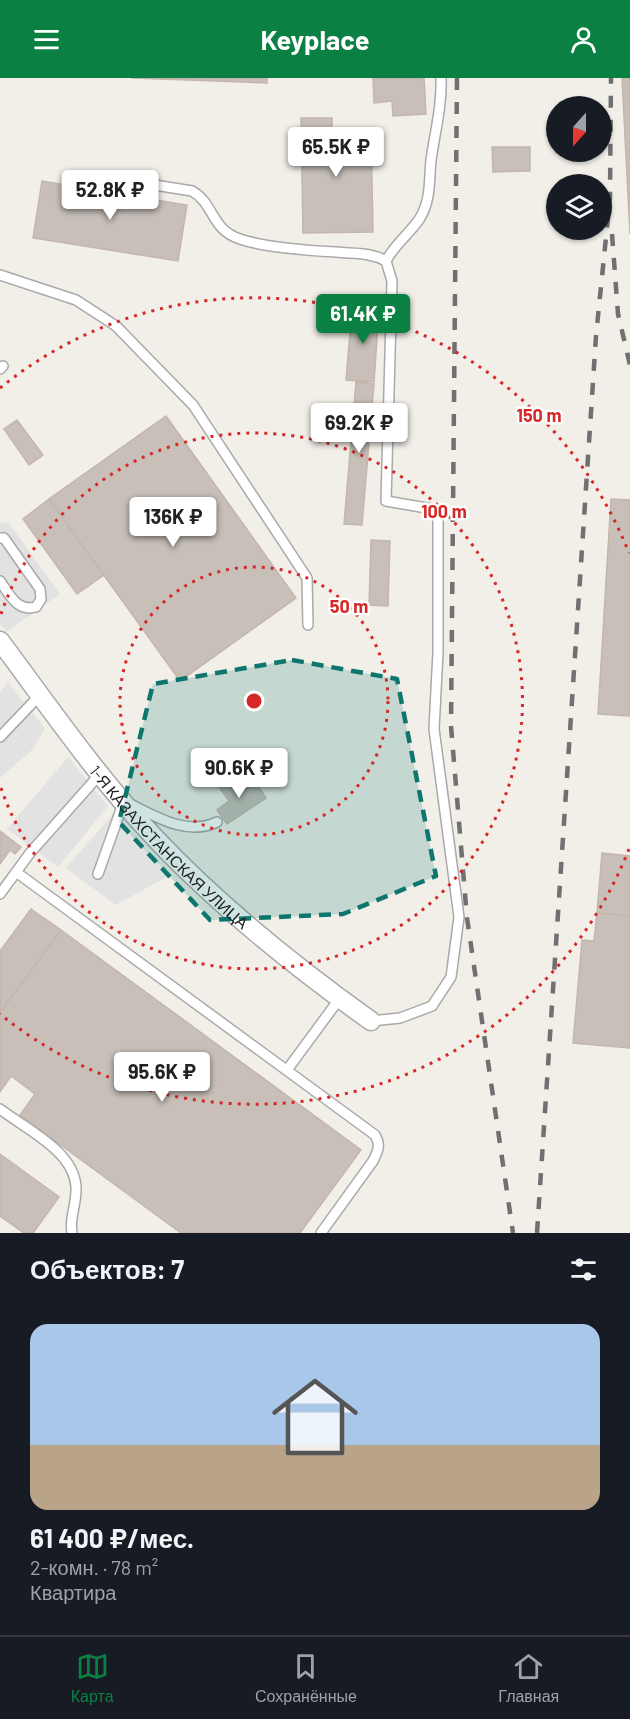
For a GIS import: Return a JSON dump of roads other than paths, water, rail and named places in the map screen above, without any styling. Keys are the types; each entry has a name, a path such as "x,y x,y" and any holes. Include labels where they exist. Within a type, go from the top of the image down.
{"street":[{"name":"1-Я КАЗАХСТАНСКАЯ УЛИЦА","path":"0,641 101,773 155,838 258,935 371,1021"}],"lane":[{"path":"386,261 395,244 420,219 429,199 431,160 441,100 441,78"},
{"path":"105,177 192,191 201,196 224,232 243,240 335,252 374,254 386,261 392,281 386,501 438,510 438,652 434,729 459,917 451,977 432,1006 400,1018 371,1021"},
{"path":"0,275 76,300 116,326 193,405 307,578 308,625"},
{"path":"0,538 4,538 40,589 41,599 36,607 26,610 17,605 0,581"},
{"path":"0,737 40,695"},
{"path":"0,894 16,872 101,773"},
{"path":"98,874 124,801 167,821 189,828 206,828 218,822"},
{"path":"16,872 375,1135 379,1141 373,1161 321,1233"},
{"path":"287,1070 340,998"},
{"path":"0,1109 62,1155 71,1169 76,1196 71,1223 72,1233"}],"railway":[{"path":"457,78 451,726 467,918 513,1233"},
{"path":"537,1233 596,336 610,198 611,78"},
{"path":"612,234 618,314 630,365"}]}
